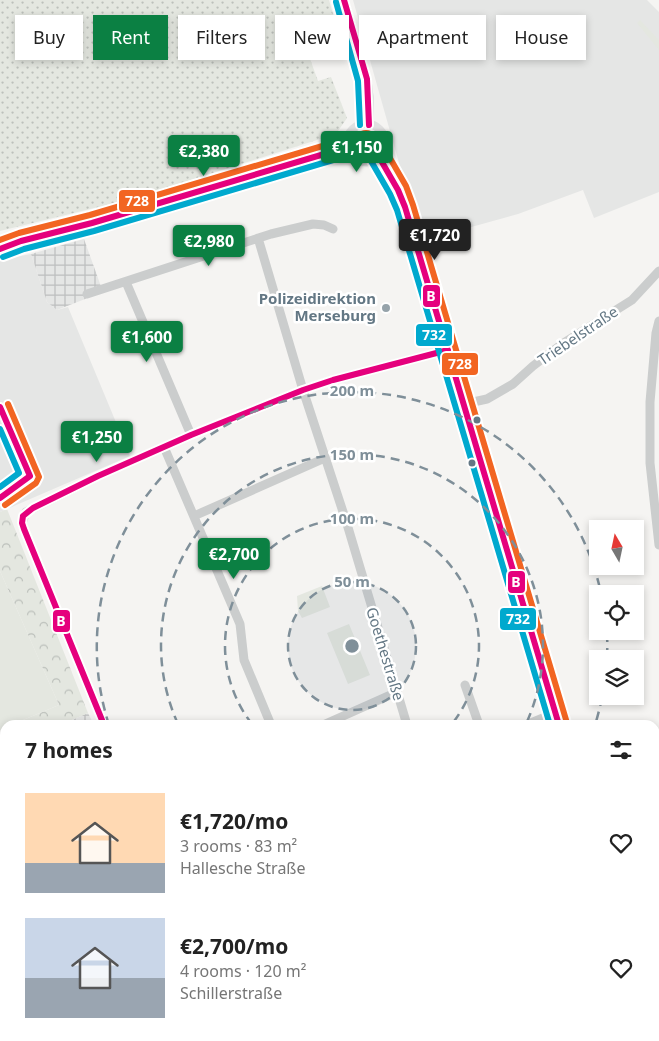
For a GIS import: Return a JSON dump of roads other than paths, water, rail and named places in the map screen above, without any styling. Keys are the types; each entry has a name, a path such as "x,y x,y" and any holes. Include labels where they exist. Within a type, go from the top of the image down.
{"main road":[{"path":"369,124 378,129 384,137 384,148 379,157 371,161 363,161 352,154 348,147 348,139 358,126 369,124"},
{"path":"0,249 21,240 92,223 348,147"},
{"path":"379,157 398,190 405,207 557,720"}],"street":[{"path":"344,0 367,78 369,124"},
{"path":"87,294 271,234 313,224 324,225 333,229"},
{"name":"Goethestraße","path":"258,238 405,720"},
{"name":"Triebelstraße","path":"464,404 487,399 513,384 562,344 632,300 659,271"},
{"path":"126,282 191,435"},
{"path":"659,321 656,333 650,402 650,463 659,545"},
{"path":"102,720 24,529 22,523 26,512 191,435 303,390 448,350"},
{"path":"164,447 240,624 244,660 269,720"},
{"path":"194,516 325,458"},
{"path":"465,684 477,720"},
{"path":"334,720 397,692"},
{"path":"538,720 555,713"}],"place":[{"name":"Polizeidirektion Merseburg","path":"386,308"}]}
